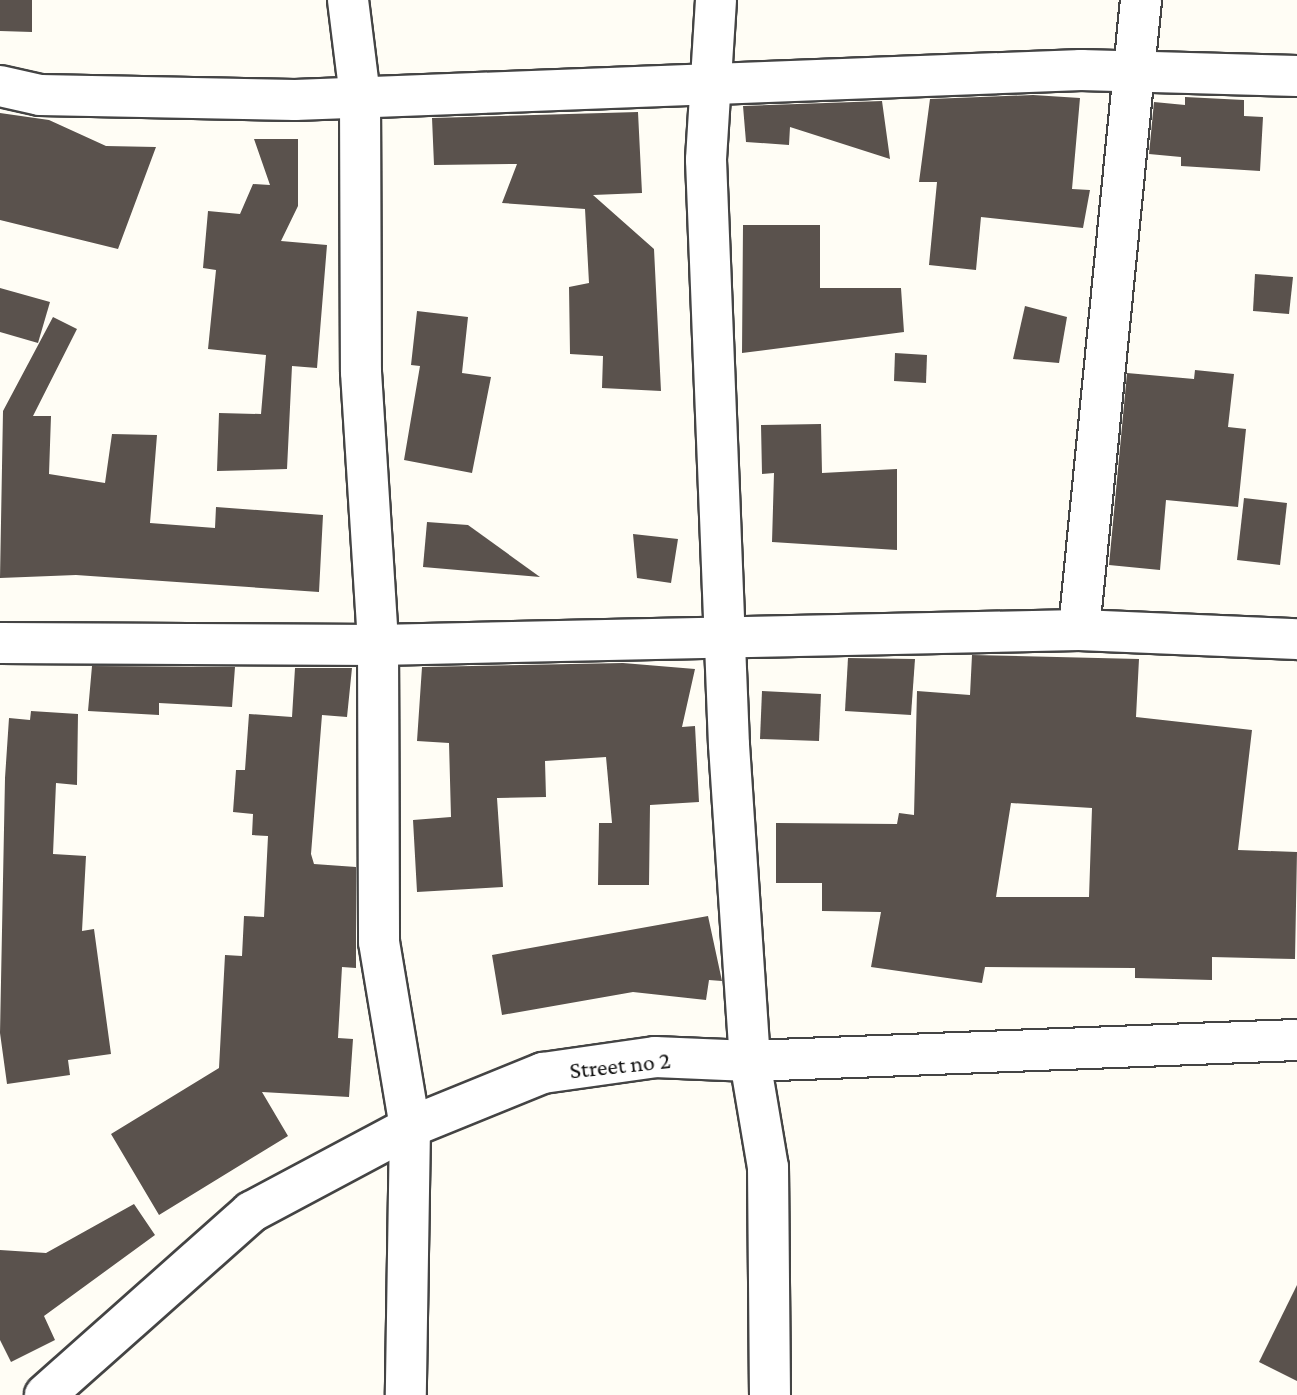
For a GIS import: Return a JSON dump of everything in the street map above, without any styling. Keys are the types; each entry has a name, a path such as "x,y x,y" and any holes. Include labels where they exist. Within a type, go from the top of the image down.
{"street":[{"path":"348,0 360,97 361,372 378,645 379,942 410,1127 406,1395"},
{"path":"716,0 706,160 726,639 750,1061 768,1167 770,1395"},
{"path":"1079,630 1141,0"},
{"path":"0,86 40,95 360,97 1133,70 1297,76"},
{"path":"0,643 378,645 1079,630 1297,639"},
{"name":"Street no 2","path":"45,1395 251,1212 410,1127 543,1073 655,1057 750,1061 1297,1040"}],"building":[{"path":"0,0 32,0 32,32 0,31"},
{"path":"1033,95 1080,98 1072,189 1090,190 1083,228 981,217 976,270 929,265 937,182 919,182 930,99"},
{"path":"1185,97 1244,100 1244,116 1263,117 1260,171 1181,166 1181,157 1149,154 1154,102 1185,105"},
{"path":"882,101 890,159 790,127 789,145 746,142 743,106"},
{"path":"638,112 642,193 593,195 654,249 661,391 602,388 603,356 570,354 569,287 589,283 585,209 502,203 517,164 434,165 432,118"},
{"path":"0,113 49,120 106,146 156,147 118,249 0,220"},
{"path":"254,139 298,139 298,206 281,241 327,245 317,368 292,366 287,469 217,471 219,413 261,414 266,355 208,349 216,270 203,268 208,211 240,214 253,184 270,185"},
{"path":"743,225 820,225 820,288 901,288 904,332 742,353"},
{"path":"1255,274 1293,277 1289,314 1253,311"},
{"path":"0,288 50,302 38,343 0,332"},
{"path":"1025,306 1067,317 1059,363 1013,359"},
{"path":"417,311 468,317 462,373 491,377 472,473 404,460 420,366 411,365"},
{"path":"53,317 77,329 33,416 51,416 49,474 105,483 112,434 157,435 150,523 215,528 216,507 323,515 319,592 76,575 0,578 3,411"},
{"path":"895,353 927,355 926,383 894,381"},
{"path":"1195,370 1234,374 1228,427 1246,429 1238,507 1166,500 1160,570 1109,565 1127,373 1194,379"},
{"path":"821,424 822,473 897,469 897,550 772,542 774,473 762,474 761,425"},
{"path":"1244,498 1287,503 1280,565 1237,560"},
{"path":"427,522 468,525 540,577 423,567"},
{"path":"633,534 678,539 671,583 637,578"},
{"path":"972,655 1139,659 1136,717 1252,730 1238,850 1297,852 1295,959 1212,957 1212,980 1135,978 1135,968 985,967 982,983 871,967 881,912 822,911 822,883 776,883 776,823 897,824 899,813 914,815 917,691 970,695","holes":["1011,803 1092,808 1089,897 996,897"]},
{"path":"848,658 915,659 911,715 845,711"},
{"path":"623,663 695,669 682,727 695,726 699,802 650,805 649,885 598,885 599,823 612,823 606,757 545,761 546,797 497,798 503,887 417,892 413,820 451,817 449,743 417,741 422,667"},
{"path":"92,666 235,667 232,707 159,703 159,715 88,711"},
{"path":"295,668 352,668 347,717 322,715 311,854 314,864 356,867 356,968 342,967 338,1038 353,1039 349,1097 262,1092 288,1136 159,1215 111,1134 219,1068 225,955 242,956 244,916 264,917 268,836 252,835 253,814 233,812 236,770 245,770 249,714 292,717"},
{"path":"762,691 821,694 819,741 760,739"},
{"path":"31,711 78,714 77,785 56,783 53,854 86,856 82,931 94,929 111,1054 68,1060 70,1075 7,1084 0,1033 5,778 9,718 30,720"},
{"path":"708,916 722,981 709,980 706,1000 633,992 502,1015 492,955"},
{"path":"134,1204 155,1235 44,1316 55,1340 11,1362 0,1340 0,1250 46,1253"},
{"path":"1297,1285 1297,1381 1259,1362"}]}
